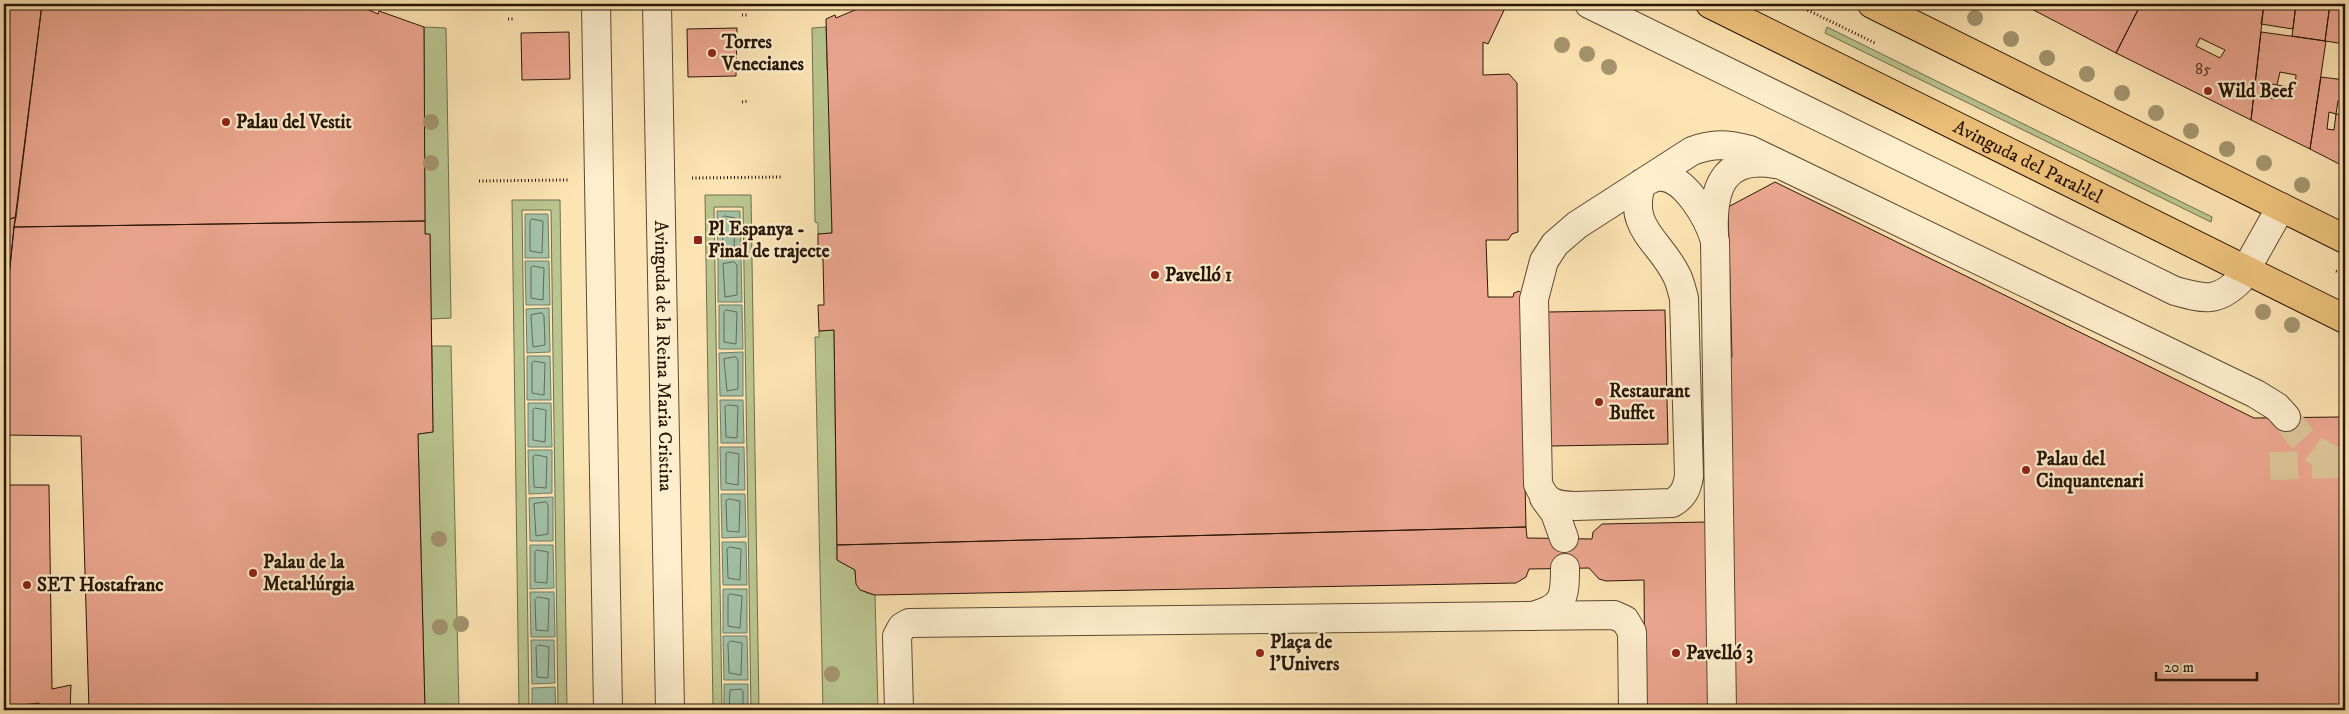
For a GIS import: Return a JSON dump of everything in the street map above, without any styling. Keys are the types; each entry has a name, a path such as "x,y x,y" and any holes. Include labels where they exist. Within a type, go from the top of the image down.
{"main road":[{"name":"Avinguda del Paral·lel","path":"1710,4 2246,268 2345,319"},
{"path":"1872,4 2345,239"}],"street":[{"path":"596,4 608,710"},
{"name":"Avinguda de la Reina Maria Cristina","path":"658,4 670,710"},
{"path":"1589,4 2175,291 2197,297 2217,297 2240,280 2281,207"},
{"path":"1715,241 1710,223 1698,205 1684,190 1669,180 1658,177 1642,183 1636,199 1638,217 1644,230 1677,276 1684,298 1689,476 1687,487 1680,499 1672,503 1586,506 1560,505 1544,498 1538,484 1534,299 1544,261 1555,244 1577,225 1642,183 1692,151 1709,145 1736,146 1783,166 2256,394 2277,407 2286,417"},
{"path":"1722,710 1713,212 1717,190 1725,176 1737,167 1758,161 1783,166"},
{"path":"1532,616 1550,611 1560,603 1565,576 1570,600 1592,615"},
{"path":"899,710 897,636 902,627 909,623 1614,615 1625,620 1632,632 1633,710"}],"path":[{"path":"742,15 748,15"},
{"path":"508,19 514,19"},
{"path":"742,102 749,101"},
{"path":"690,178 781,177"},
{"path":"479,181 569,180"},
{"path":"2341,383 2345,374"}],"shaded area":[{"path":"424,27 446,28 451,318 431,319 430,235 425,234"},
{"path":"826,27 827,70 829,71 832,233 818,234 818,223 815,222 812,28"},
{"path":"1827,27 2212,217 2211,222 1825,33"},
{"path":"705,195 751,195 759,710 751,710 743,207 714,207 722,710 713,710"},
{"path":"512,200 560,200 567,710 558,710 551,210 522,210 529,710 519,710"},
{"path":"834,330 837,560 855,570 856,580 862,590 875,595 878,710 823,710 815,337 819,337 819,331"},
{"path":"432,346 451,346 459,710 425,710 418,434 433,432"}],"water":[{"path":"717,211 740,211 741,255 718,255"},
{"path":"525,214 548,214 549,258 525,258"},
{"path":"741,257 742,302 718,302 718,258"},
{"path":"525,261 549,261 550,305 526,305"},
{"path":"719,305 742,305 743,349 719,349"},
{"path":"549,308 550,352 527,353 526,309"},
{"path":"743,352 743,396 720,396 719,353"},
{"path":"527,356 550,356 551,400 527,400"},
{"path":"720,400 743,400 744,443 721,443"},
{"path":"528,403 551,403 552,447 528,447"},
{"path":"720,447 744,447 745,490 721,490"},
{"path":"528,450 552,450 552,493 529,494"},
{"path":"721,494 745,494 746,537 722,538"},
{"path":"553,497 553,541 530,541 529,498"},
{"path":"722,542 746,542 747,585 723,585"},
{"path":"530,545 553,545 554,588 530,589"},
{"path":"723,589 747,589 747,633 723,633"},
{"path":"530,592 554,592 555,637 531,637"},
{"path":"723,636 747,636 748,680 724,680"},
{"path":"531,640 554,640 555,683 532,684"},
{"path":"724,684 748,684 748,710 724,710"},
{"path":"555,687 556,710 532,710 532,688"}],"building":[{"path":"4,4 42,4 16,217 4,221"},
{"name":"Palau del Vestit","path":"42,4 355,4 378,14 379,11 424,27 425,221 14,227"},
{"name":"Pavelló 1","path":"869,4 1507,4 1488,44 1483,42 1483,75 1509,74 1517,83 1518,232 1512,234 1508,240 1486,240 1488,297 1513,297 1514,293 1519,291 1523,295 1521,302 1526,527 837,545 834,330 819,331 818,305 824,305 823,259 818,258 818,234 832,233 826,19 835,15 836,18"},
{"path":"2022,4 2141,4 2116,53"},
{"path":"2141,4 2264,4 2251,120 2116,53","holes":["2200,38 2225,50 2220,58 2196,46"]},
{"path":"2264,4 2296,4 2293,29 2261,24"},
{"path":"2296,4 2330,4 2325,41 2292,36"},
{"path":"2330,4 2345,4 2345,44 2325,41"},
{"name":"Torres Venecianes","path":"737,28 736,76 688,77 687,29"},
{"path":"569,32 570,79 522,80 521,33"},
{"path":"2261,32 2326,41 2310,149 2251,120","holes":["2280,72 2296,75 2295,88 2277,85","2271,84 2277,85 2275,99 2269,98"]},
{"path":"2321,77 2345,80 2345,102 2338,101 2336,114 2345,115 2345,167 2310,149","holes":["2329,112 2336,114 2334,130 2327,129"]},
{"name":"Palau del Cinquantenari","path":"1775,182 2254,418 2340,417 2345,412 2345,710 1709,710 1716,357 1732,357 1728,207"},
{"path":"16,217 14,227 4,327 4,221"},
{"name":"Palau de la Metal·lúrgia","path":"425,221 425,234 430,234 433,432 418,434 425,710 89,710 81,436 4,435 4,327 14,227"},
{"path":"1665,310 1668,444 1551,446 1548,312"},
{"name":"SET Hostafranc","path":"4,485 49,485 52,689 71,685 70,710 39,710 39,703 4,707"},
{"name":"Pavelló 3","path":"1707,522 1709,710 1645,710 1644,580 1606,581 1599,579 1589,568 1529,569 1526,577 1516,583 875,595 860,590 856,584 855,570 837,560 837,545 1526,527 1527,538 1592,539 1593,532 1602,524"}],"tunnel":[{"path":"2286,417 2304,441 2317,452 2345,464"},
{"path":"2270,466 2339,464"}],"place":[{"name":"Torres Venecianes","path":"712,53"},
{"name":"Wild Beef","path":"2208,91"},
{"name":"Palau del Vestit","path":"226,122"},
{"name":"Pl Espanya - Final de trajecte","path":"698,240"},
{"name":"Pavelló 1","path":"1155,275"},
{"name":"Restaurant Buffet","path":"1599,402"},
{"name":"Palau del Cinquantenari","path":"2026,470"},
{"name":"Palau de la Metal·lúrgia","path":"253,573"},
{"name":"SET Hostafranc","path":"27,585"},
{"name":"Plaça de l'Univers","path":"1260,653"},
{"name":"Pavelló 3","path":"1676,653"}]}
